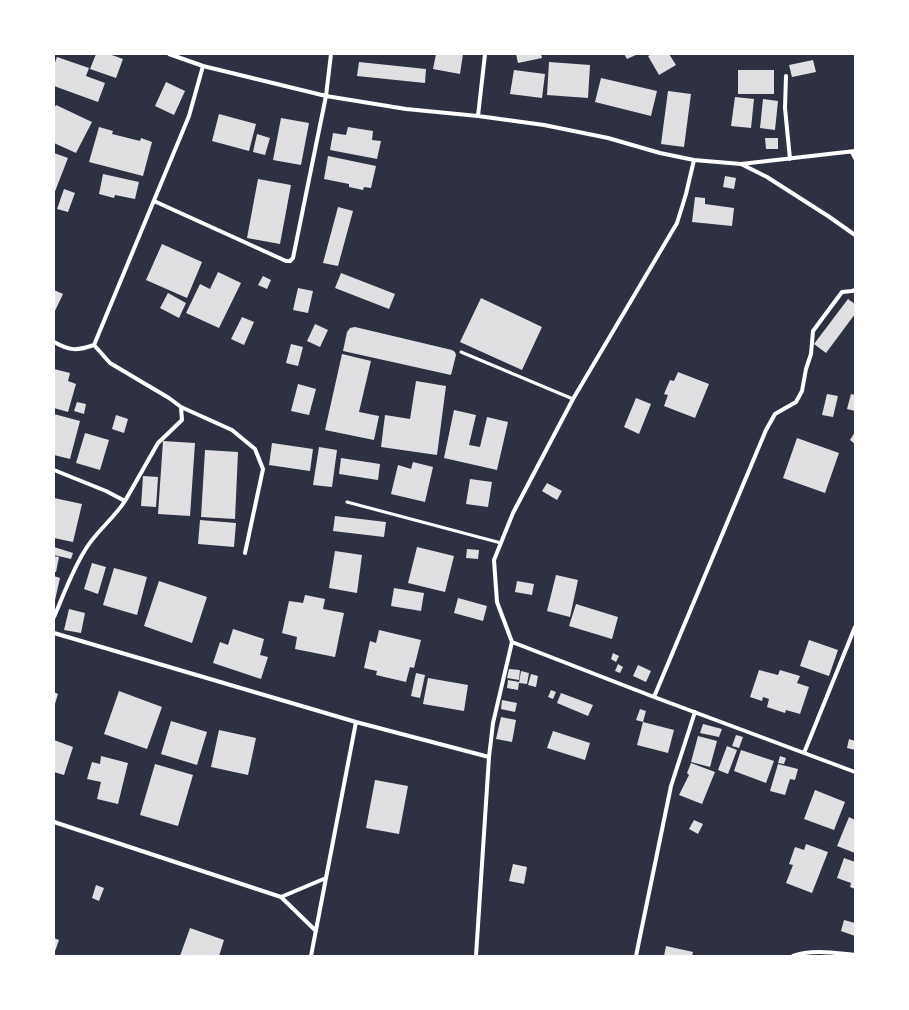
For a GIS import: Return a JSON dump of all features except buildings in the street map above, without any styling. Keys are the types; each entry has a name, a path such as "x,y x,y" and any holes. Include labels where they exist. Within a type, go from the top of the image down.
{"street":[{"path":"169,54 203,66 326,96 406,109 544,124 608,138 694,160 741,164 854,152 855,158"},
{"path":"154,201 286,262 290,261 293,258 326,96 330,54"},
{"path":"478,116 485,54"},
{"path":"54,342 62,347 75,350 94,345 189,116 203,66"},
{"path":"786,76 785,108 790,159"},
{"path":"476,956 493,723 512,642 496,602 494,560 513,513 572,399 677,223 694,160"},
{"path":"741,164 767,176 855,235"},
{"path":"654,697 766,430 775,414 796,402 802,391 806,369 811,354 813,331 842,292 855,290"},
{"path":"94,345 110,363 181,407 232,430 255,449 263,469 245,553"},
{"path":"54,618 86,548 93,538 114,517 125,502 158,443 182,420 181,407"},
{"path":"54,470 106,491 125,502"},
{"path":"804,753 855,627"},
{"path":"54,633 356,722 490,757"},
{"path":"512,642 855,772"},
{"path":"636,956 671,786 695,712"},
{"path":"311,956 356,722"},
{"path":"54,822 281,897 316,932"},
{"path":"281,897 326,878"},
{"path":"793,956 821,952 855,954"}],"lane":[{"path":"461,352 572,399"},
{"path":"346,502 501,543"}]}
